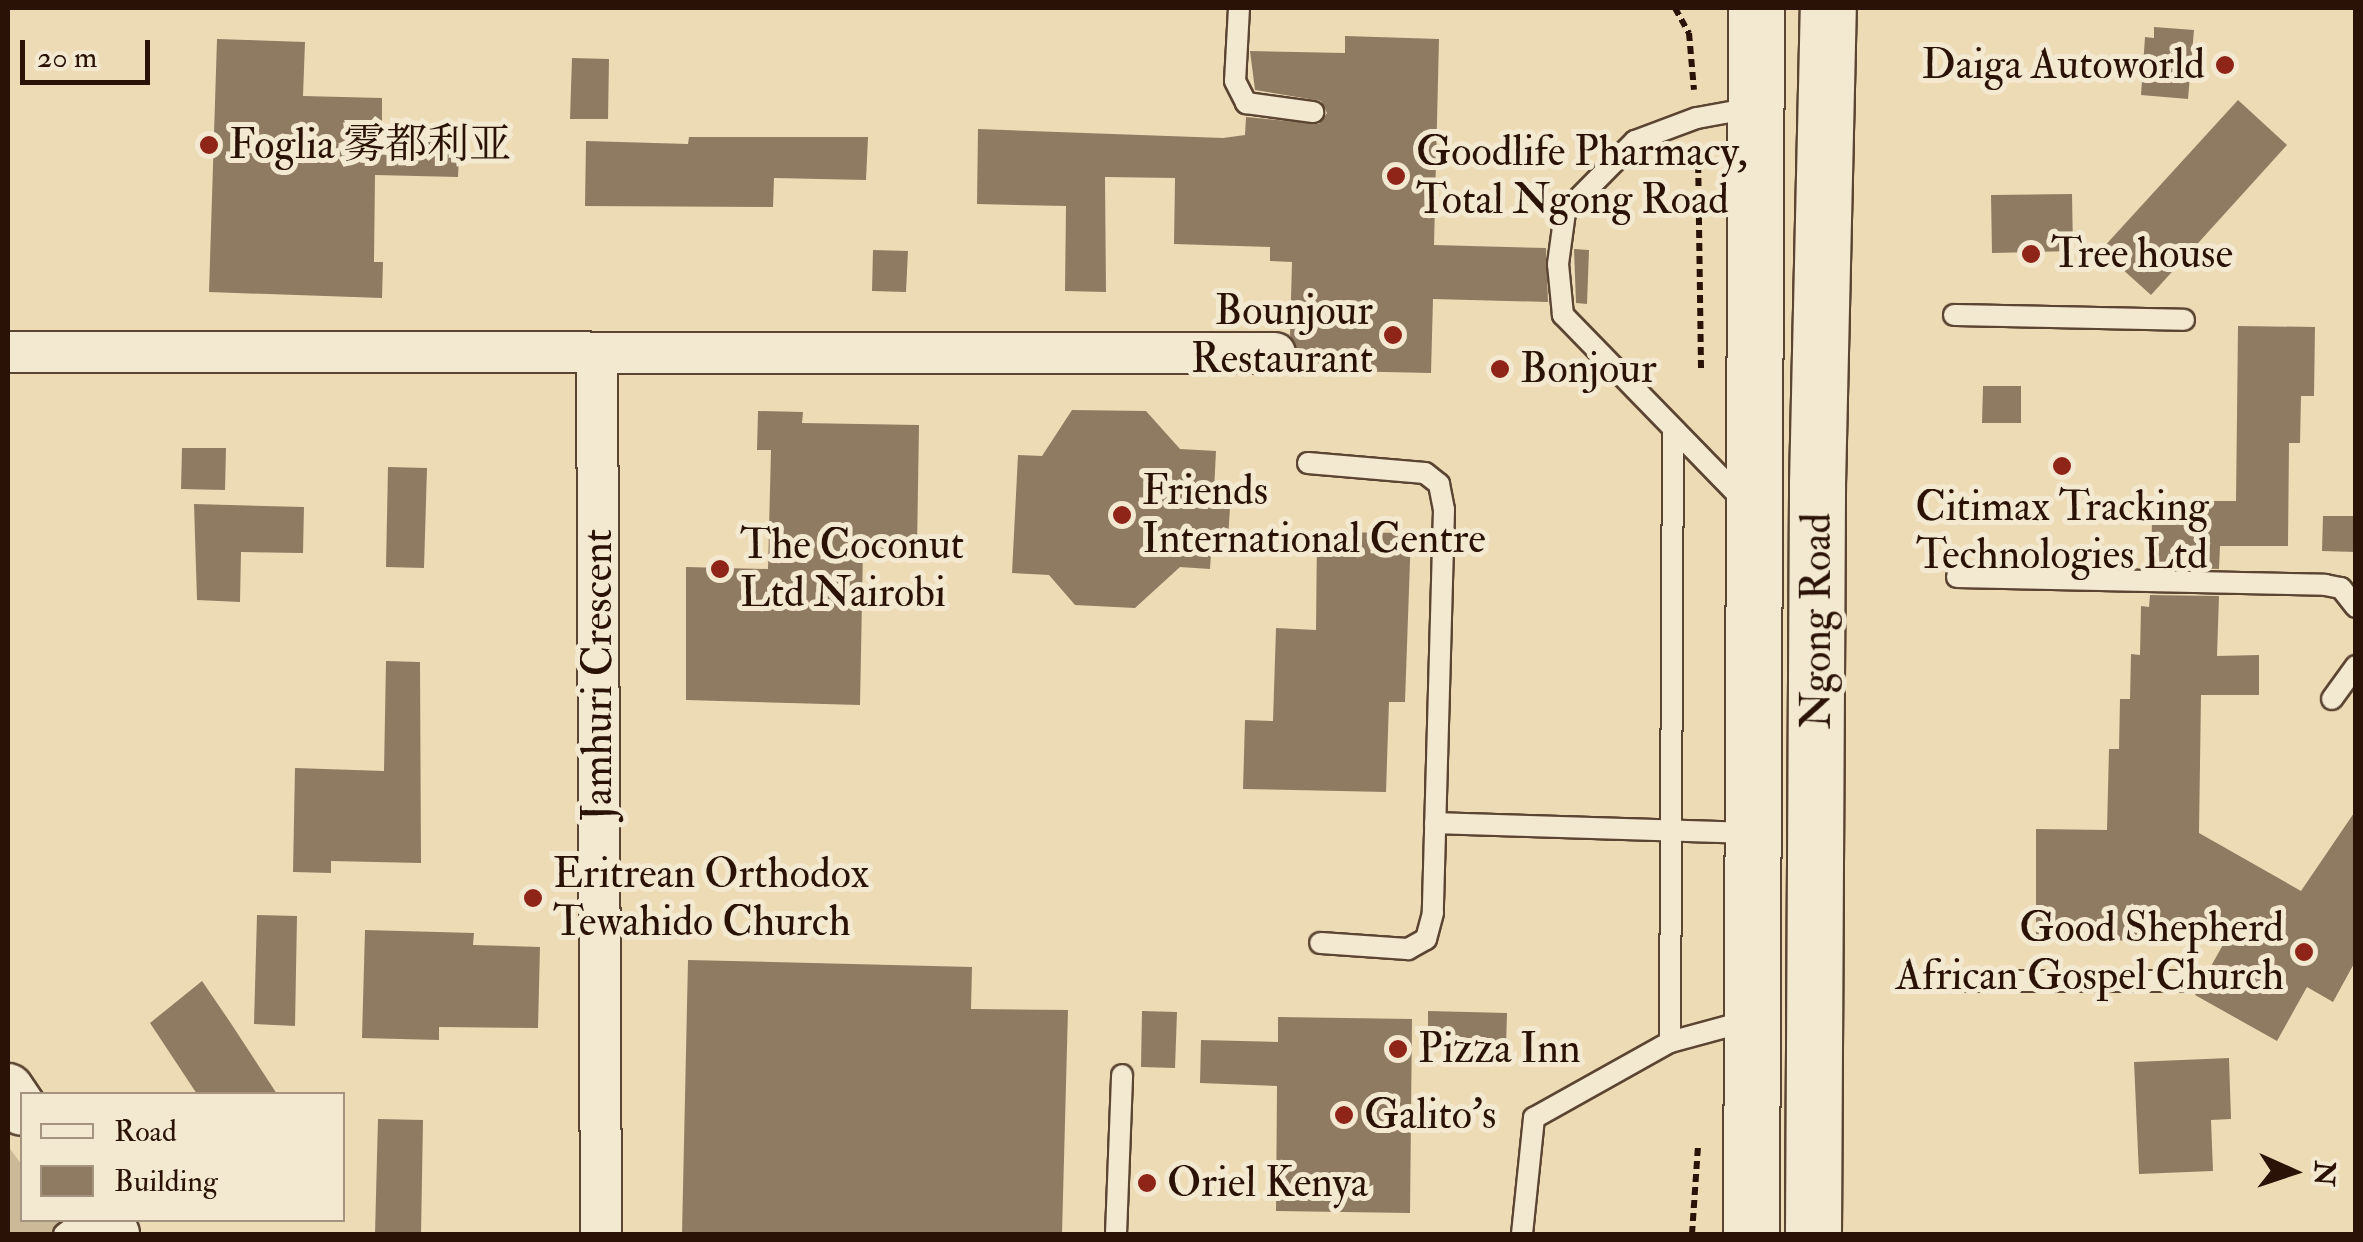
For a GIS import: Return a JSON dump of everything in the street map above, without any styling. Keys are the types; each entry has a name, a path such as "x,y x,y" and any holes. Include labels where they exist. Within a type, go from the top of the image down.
{"main road":[{"name":"Ngong Road","path":"1750,1234 1755,1019 1749,832 1749,506 1756,8"},
{"name":"Ngong Road","path":"1812,1234 1818,464 1828,8"}],"street":[{"path":"8,352 597,356 1275,353"},
{"name":"Jamhuri Crescent","path":"597,356 600,1234"}],"lane":[{"path":"1238,8 1235,82 1246,103 1313,112"},
{"path":"1749,506 1672,433 1563,316 1558,264 1565,212 1635,141 1697,118 1754,107"},
{"path":"1954,315 2184,320"},
{"path":"1670,1042 1674,832 1672,433"},
{"path":"1308,463 1425,473 1438,484 1444,510 1433,913 1426,939 1408,949 1320,943"},
{"path":"1958,577 2325,585 2341,588 2356,607"},
{"path":"2332,699 2356,666"},
{"path":"1435,823 1749,832"},
{"path":"1940,980 2182,981"},
{"path":"1522,1234 1534,1118 1670,1042 1755,1019"},
{"path":"1116,1234 1122,1075"}],"shaded area":[{"path":"8,1146 20,1162 20,1222 67,1222 77,1234 8,1234"}],"building":[{"path":"2154,27 2194,30 2188,99 2141,95 2145,37 2154,38"},
{"path":"1345,36 1439,39 1434,245 1546,248 1548,302 1433,299 1431,373 1291,370 1299,354 1290,335 1292,262 1270,261 1270,247 1174,244 1175,178 1105,177 1106,292 1065,291 1066,206 977,204 978,129 1223,138 1245,135 1246,117 1319,124 1327,113 1321,101 1255,90 1250,51 1345,53"},
{"path":"217,39 305,42 303,96 382,98 382,128 460,131 458,177 375,175 374,262 383,262 382,298 209,292"},
{"path":"572,58 609,59 608,119 570,119"},
{"path":"2238,100 2287,145 2151,295 2101,250"},
{"path":"689,137 868,137 866,180 774,178 773,207 585,206 586,141 688,144"},
{"path":"2072,194 2073,251 1992,253 1991,195"},
{"path":"1574,249 1589,250 1587,304 1576,303"},
{"path":"873,250 908,251 906,292 872,291"},
{"path":"2238,326 2315,327 2314,396 2301,396 2300,443 2289,443 2288,546 2220,546 2219,569 2151,567 2152,520 2181,522 2182,501 2236,501"},
{"path":"1983,386 2021,386 2021,423 1982,423"},
{"name":"Friends International Centre","path":"1072,410 1146,411 1180,449 1216,451 1214,491 1231,492 1228,539 1212,538 1210,569 1180,567 1135,608 1075,605 1049,575 1012,573 1018,455 1042,456"},
{"path":"758,411 803,412 802,423 919,425 917,550 863,548 860,705 686,700 686,567 768,569 771,450 757,450"},
{"path":"182,448 226,448 225,490 181,489"},
{"path":"388,467 427,468 424,568 386,567"},
{"path":"194,504 304,507 303,553 241,552 240,602 197,600"},
{"path":"2323,516 2356,516 2356,552 2322,551"},
{"path":"1317,532 1411,533 1405,702 1389,702 1386,792 1243,789 1245,720 1273,721 1276,628 1316,630"},
{"path":"2150,595 2219,596 2217,656 2259,655 2259,695 2201,695 2199,833 2301,891 2356,810 2356,960 2333,1002 2307,987 2277,1041 2195,995 2225,941 2036,940 2036,829 2107,830 2109,749 2119,749 2120,699 2130,699 2131,654 2140,655 2141,606 2149,607"},
{"path":"386,661 420,662 421,863 331,861 331,873 293,872 295,768 384,771"},
{"path":"257,915 297,916 295,1026 254,1024"},
{"path":"365,930 474,933 473,945 540,947 538,1028 439,1027 439,1040 362,1038"},
{"path":"688,960 972,967 971,1009 1068,1010 1062,1234 682,1234"},
{"path":"202,981 276,1092 196,1092 150,1023"},
{"path":"1142,1011 1177,1012 1175,1068 1141,1067"},
{"path":"1428,1011 1507,1013 1506,1045 1428,1044"},
{"name":"Galito's","path":"1278,1017 1412,1019 1410,1213 1276,1211 1277,1086 1200,1083 1201,1040 1278,1042"},
{"path":"2229,1058 2231,1119 2211,1120 2213,1171 2139,1174 2134,1062"},
{"path":"378,1119 423,1120 421,1234 375,1234"}],"place":[{"name":"Daiga Autoworld","path":"2225,65"},
{"name":"Foglia 雾都利亚","path":"209,145"},
{"name":"Goodlife Pharmacy, Total Ngong Road","path":"1396,176"},
{"name":"Tree house","path":"2031,254"},
{"name":"Bounjour Restaurant","path":"1393,335"},
{"name":"Bonjour","path":"1500,369"},
{"name":"Citimax Tracking Technologies Ltd","path":"2062,466"},
{"name":"Friends International Centre","path":"1122,515"},
{"name":"The Coconut Ltd Nairobi","path":"720,569"},
{"name":"Eritrean Orthodox Tewahido Church","path":"533,898"},
{"name":"Good Shepherd African Gospel Church","path":"2304,952"},
{"name":"Pizza Inn","path":"1398,1049"},
{"name":"Galito's","path":"1344,1115"},
{"name":"Oriel Kenya","path":"1147,1183"}]}
